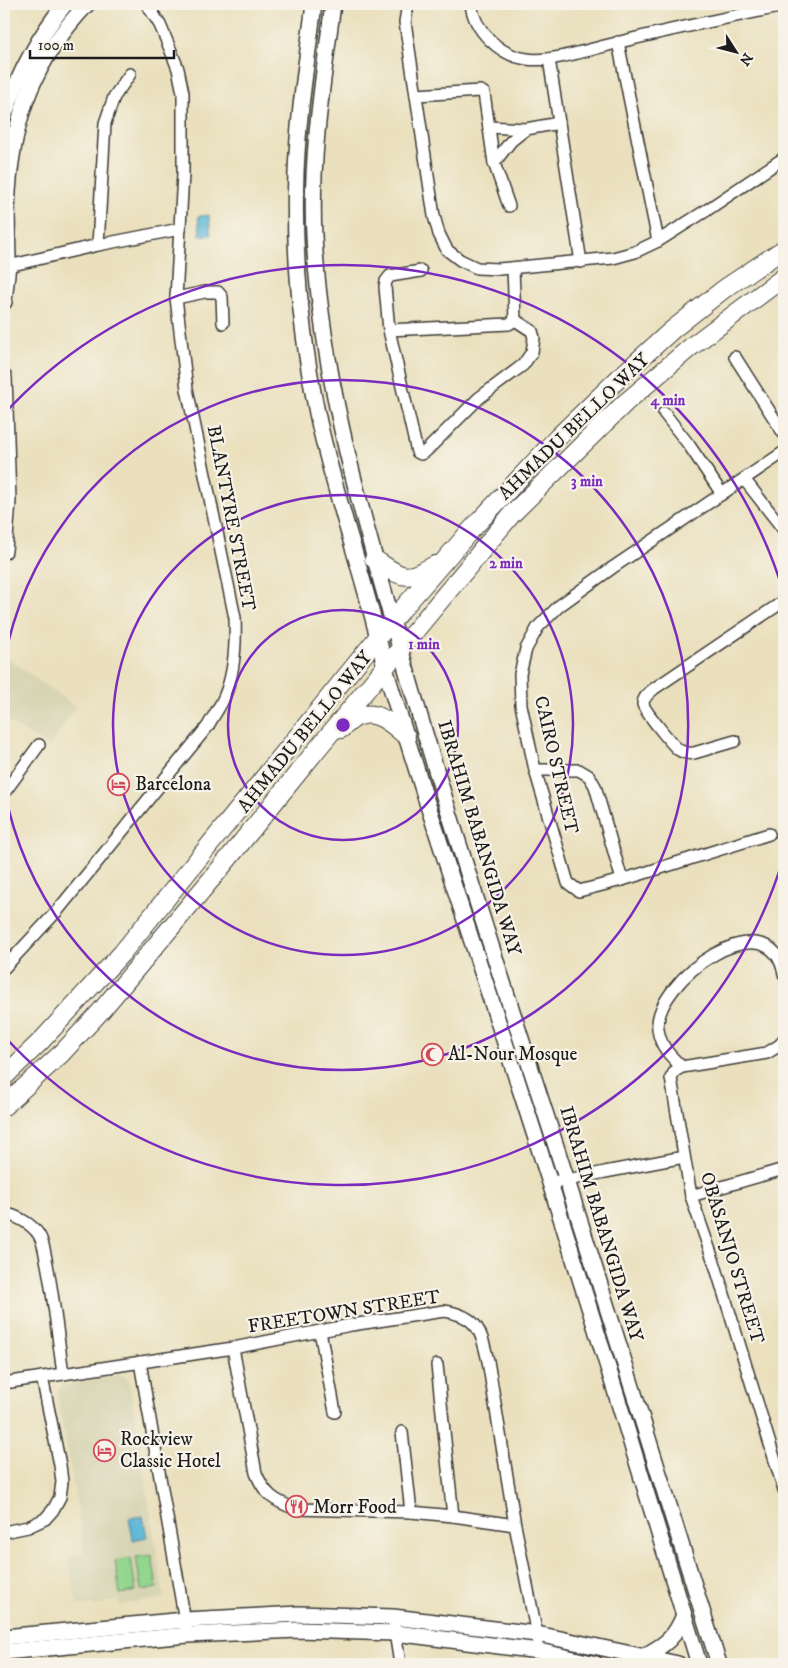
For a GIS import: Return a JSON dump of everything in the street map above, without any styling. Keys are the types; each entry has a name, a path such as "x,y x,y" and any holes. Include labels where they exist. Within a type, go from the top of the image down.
{"main road":[{"path":"4,116 12,93 34,47 65,4"},
{"path":"4,302 10,133 40,67 59,38 87,4"},
{"name":"IBRAHIM BABANGIDA WAY","path":"314,4 301,105 296,173 296,238 302,327 317,414 385,668 550,1182 699,1664"},
{"name":"IBRAHIM BABANGIDA WAY","path":"333,4 315,161 314,233 322,323 335,404 359,505 400,651 495,957 568,1180 718,1664"},
{"name":"AHMADU BELLO WAY","path":"4,1076 42,1040 122,953 378,637 470,530 557,438 672,330 724,289 784,249"},
{"name":"AHMADU BELLO WAY","path":"4,1106 62,1053 100,1012 220,870 323,742 512,514 571,454 625,404 692,346 784,277"},
{"path":"4,377 8,501 4,550"},
{"path":"374,559 399,575 409,577 446,558"},
{"path":"323,742 357,717 368,715 384,719 406,736"},
{"path":"4,1652 298,1614 393,1617 538,1634 678,1664"},
{"path":"644,1656 670,1640 679,1627 684,1614"},
{"path":"4,1637 186,1628 395,1633 539,1651 596,1664"}],"street":[{"name":"BLANTYRE STREET","path":"4,968 58,910 208,726 225,696 232,669 236,641 235,618 187,389 176,298 183,174 183,93 178,69 171,51 160,25 147,4"},
{"path":"408,4 405,22 434,216 439,234 447,250 460,260 477,268 499,269 581,262 613,258 635,252 658,241 784,158"},
{"path":"470,4 477,25 487,38 507,52 526,59 549,59 669,30 784,6"},
{"path":"618,42 658,241"},
{"path":"549,59 581,262"},
{"path":"98,245 105,123 114,97 130,74"},
{"path":"416,95 480,91 484,93 494,163 509,206"},
{"path":"489,127 526,129 559,123"},
{"path":"494,163 511,141 526,129"},
{"path":"6,266 180,229"},
{"path":"513,268 515,320"},
{"path":"421,271 390,276 386,281 385,287 389,330 417,452 421,454 426,451 479,398 523,365 532,352 534,338 532,331 515,320"},
{"path":"176,298 205,292 218,292 222,297 223,323"},
{"path":"389,330 509,324 515,320"},
{"path":"735,357 784,434"},
{"path":"664,413 689,445 722,494"},
{"name":"CAIRO STREET","path":"769,834 622,880 579,891 568,883 535,770 521,705 520,674 526,649 538,628 559,606 784,452"},
{"path":"744,479 784,530"},
{"path":"735,741 688,754 679,750 647,713 643,705 644,700 654,688 784,600"},
{"path":"5,789 39,745"},
{"path":"535,770 579,770 589,776 595,786 622,880"},
{"path":"784,974 782,964 772,951 757,942 736,945 713,954 696,966 668,996 658,1022 659,1035 666,1052 682,1067 767,1053 780,1045 784,1039"},
{"name":"OBASANJO STREET","path":"682,1067 671,1078 691,1196 716,1268 784,1490"},
{"path":"550,1182 684,1158"},
{"path":"691,1196 784,1169"},
{"path":"4,1214 10,1214 23,1220 40,1236 48,1271 63,1374"},
{"name":"FREETOWN STREET","path":"4,1384 233,1348 320,1331 444,1311 459,1313 476,1326 483,1338 515,1525 538,1634 539,1651"},
{"path":"320,1331 335,1412"},
{"path":"233,1348 256,1473 262,1487 270,1496 296,1509 411,1512 515,1525"},
{"path":"140,1362 186,1628"},
{"path":"437,1366 454,1516"},
{"path":"4,1532 28,1526 45,1519 53,1510 60,1496 62,1482 60,1465 42,1378"},
{"path":"402,1432 411,1512"},
{"path":"393,1617 400,1664"}],"shaded area":[{"path":"4,656 76,707 50,747 4,719"},
{"name":"Rockview Classic Hotel","path":"121,1375 129,1380 164,1598 119,1605 118,1600 102,1603 102,1605 77,1605 68,1557 84,1553 57,1392 61,1386"}],"green space":[{"path":"152,1555 157,1588 141,1590 136,1557"},
{"path":"131,1558 136,1591 120,1594 115,1561"}],"water":[{"path":"209,215 211,235 200,236 198,216"},
{"path":"143,1516 147,1537 133,1540 129,1518"}],"place":[{"name":"Barcelona","path":"119,784"},
{"name":"Al-Nour Mosque","path":"432,1054"},
{"name":"Rockview Classic Hotel","path":"104,1450"},
{"name":"Morr Food","path":"297,1507"}]}
